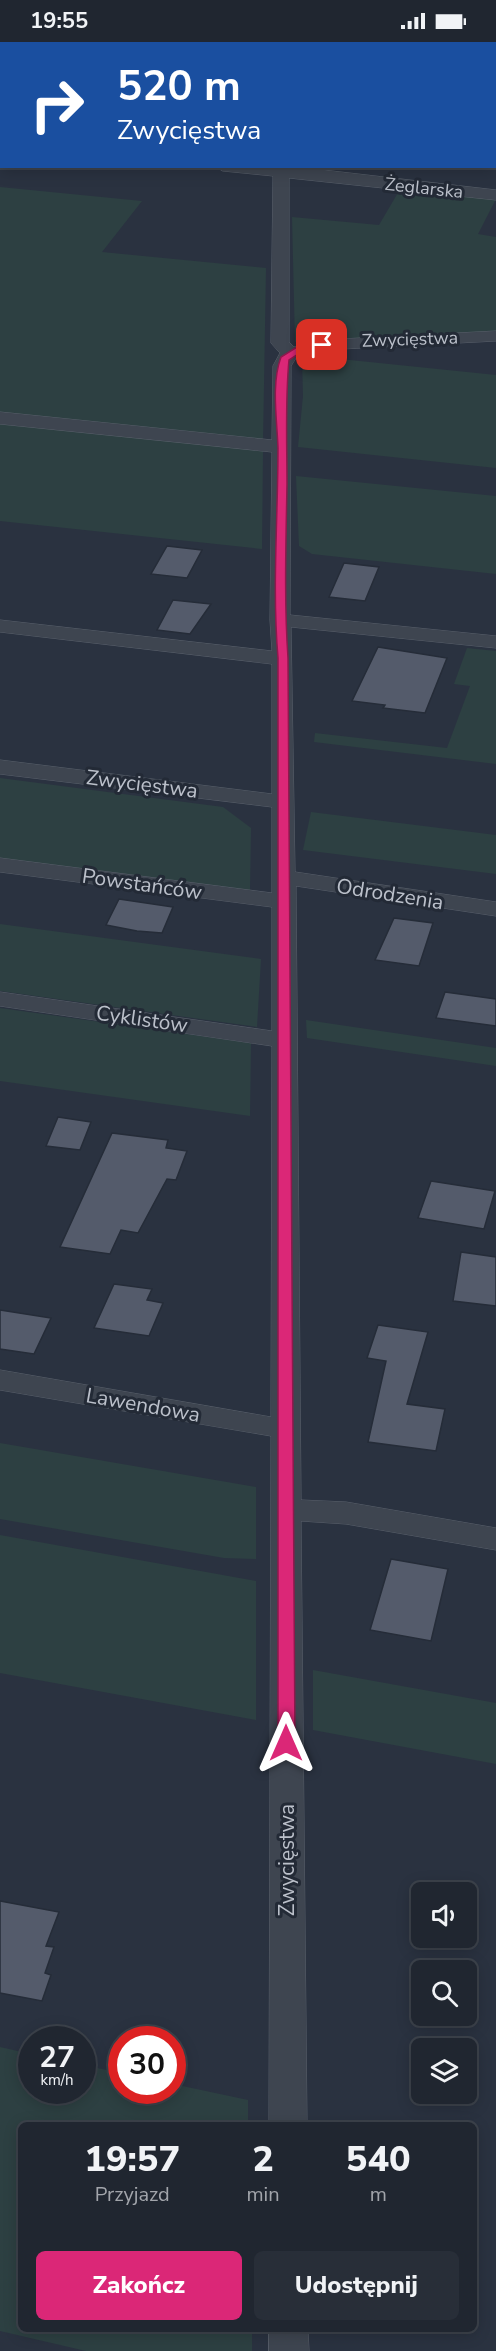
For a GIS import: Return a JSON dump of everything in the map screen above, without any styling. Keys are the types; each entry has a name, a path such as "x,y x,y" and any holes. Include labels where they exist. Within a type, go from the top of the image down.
{"street":[{"name":"Żeglarska","path":"262,168 496,195"},
{"path":"281,169 280,343 290,354"},
{"name":"Zwycięstwa","path":"288,2122 284,802 283,658 280,620 282,366 284,359 290,354 322,345 496,336"},
{"path":"0,418 282,447"},
{"path":"280,620 496,642"},
{"path":"0,626 283,658"},
{"name":"Zwycięstwa","path":"0,767 284,802"},
{"name":"Powstańców","path":"0,865 284,890"},
{"name":"Odrodzenia","path":"284,890 496,909"},
{"name":"Cyklistów","path":"0,999 283,1040"},
{"name":"Lawendowa","path":"0,1380 285,1429"},
{"path":"285,1510 346,1513 496,1539"},
{"path":"289,2332 289,2351"}],"shaded area":[{"path":"0,187 142,201 102,252 266,268 263,442 0,415"},
{"path":"399,191 496,199 478,234 496,237 496,332 295,342 292,217 379,225"},
{"path":"311,356 496,375 496,468 298,447 303,396 302,360"},
{"path":"0,422 263,450 262,549 0,521"},
{"path":"296,476 496,496 496,574 312,554 299,546"},
{"path":"467,648 496,651 496,764 314,742 315,733 447,748 470,686 454,684"},
{"path":"0,778 223,807 251,828 250,890 0,858"},
{"path":"311,812 496,835 496,874 303,850"},
{"path":"0,924 261,959 257,1027 0,991"},
{"path":"0,1008 251,1043 250,1116 0,1081"},
{"path":"306,1020 496,1048 496,1066 307,1038"},
{"path":"0,1443 256,1487 256,1559 224,1558 0,1519"},
{"path":"0,1535 256,1581 256,1720 0,1673"},
{"path":"313,1670 496,1703 496,1764 313,1730"},
{"path":"0,2047 18,2051 18,2104 96,2104 96,2068 108,2070 108,2104 186,2104 186,2087 248,2100 248,2122 18,2122 18,2332 252,2332 252,2351 86,2351 0,2331"}],"building":[{"path":"167,546 202,550 187,578 151,574"},
{"path":"344,563 379,567 365,601 329,597"},
{"path":"173,600 211,604 190,634 157,630"},
{"path":"378,647 447,658 425,713 383,708 385,705 352,701"},
{"path":"119,899 173,907 162,933 106,925"},
{"path":"394,918 433,923 419,966 375,960"},
{"path":"445,992 496,999 496,1026 436,1018"},
{"path":"58,1117 91,1122 80,1150 46,1146"},
{"path":"112,1133 168,1140 166,1148 187,1151 176,1180 167,1179 138,1233 121,1230 110,1254 60,1247"},
{"path":"431,1181 495,1191 484,1229 418,1218"},
{"path":"461,1252 496,1257 496,1306 453,1301"},
{"path":"114,1284 152,1289 147,1300 163,1303 149,1336 94,1328"},
{"path":"0,1310 51,1318 34,1354 0,1349"},
{"path":"378,1325 428,1332 407,1404 445,1409 436,1451 368,1442 386,1361 367,1358"},
{"path":"391,1559 448,1569 431,1641 370,1630"},
{"path":"0,1901 59,1912 46,1946 54,1947 45,1973 51,1975 42,2001 0,1993"}],"route":[{"path":"286,1743 283,1040 285,902 283,658 280,620 282,447 280,406 284,359 300,349 322,345"}]}
